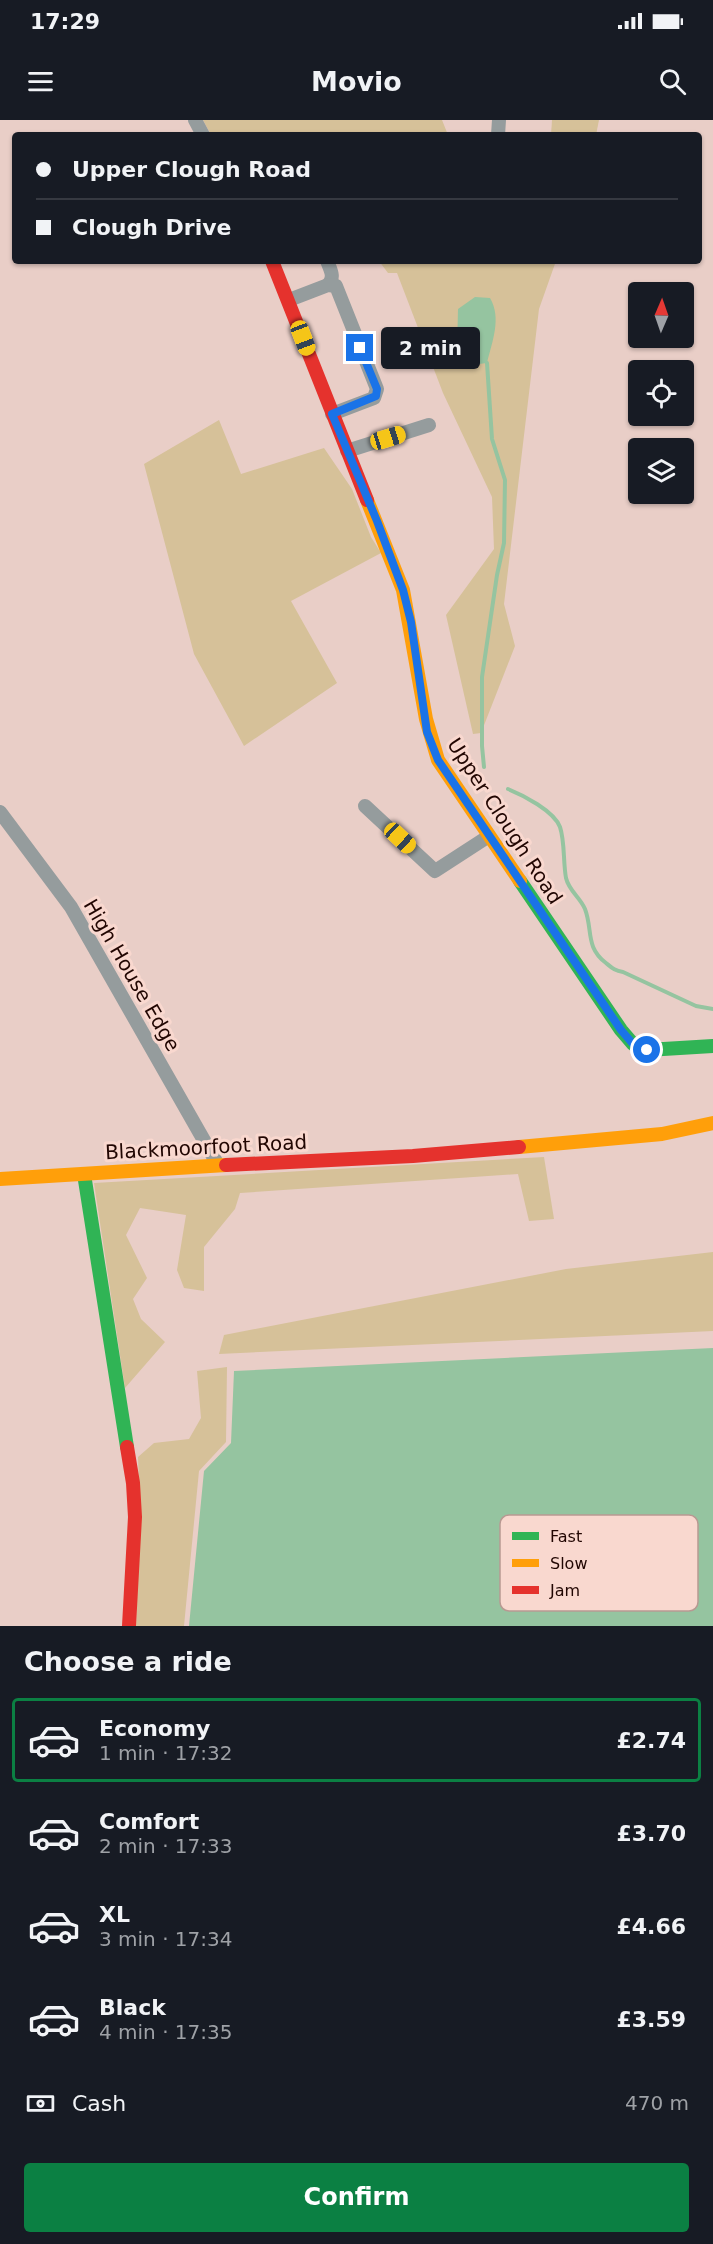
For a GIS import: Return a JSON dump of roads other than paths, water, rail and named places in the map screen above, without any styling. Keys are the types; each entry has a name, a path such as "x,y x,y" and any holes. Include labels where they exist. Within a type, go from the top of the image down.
{"street":[{"name":"Upper Clough Road","path":"273,264 403,590 411,622 427,732 438,760 621,1030 633,1044 647,1050 713,1046"},
{"path":"328,264 333,275 328,285"},
{"path":"289,300 328,285 336,286 377,389 374,398 332,414"},
{"path":"347,451 429,425"},
{"path":"365,806 435,871 489,836"},
{"name":"High House Edge","path":"0,812 71,907 218,1165"},
{"name":"Blackmoorfoot Road","path":"129,1626 135,1517 133,1483 84,1174 413,1156 662,1134 713,1123"},
{"path":"0,1179 84,1174"}],"waterway":[{"path":"484,767 482,677 504,543 505,480 492,439 487,363"},
{"path":"508,789 529,799 557,821 563,839 566,878 585,909 592,944 599,957 616,970 696,1006 713,1009"}]}
